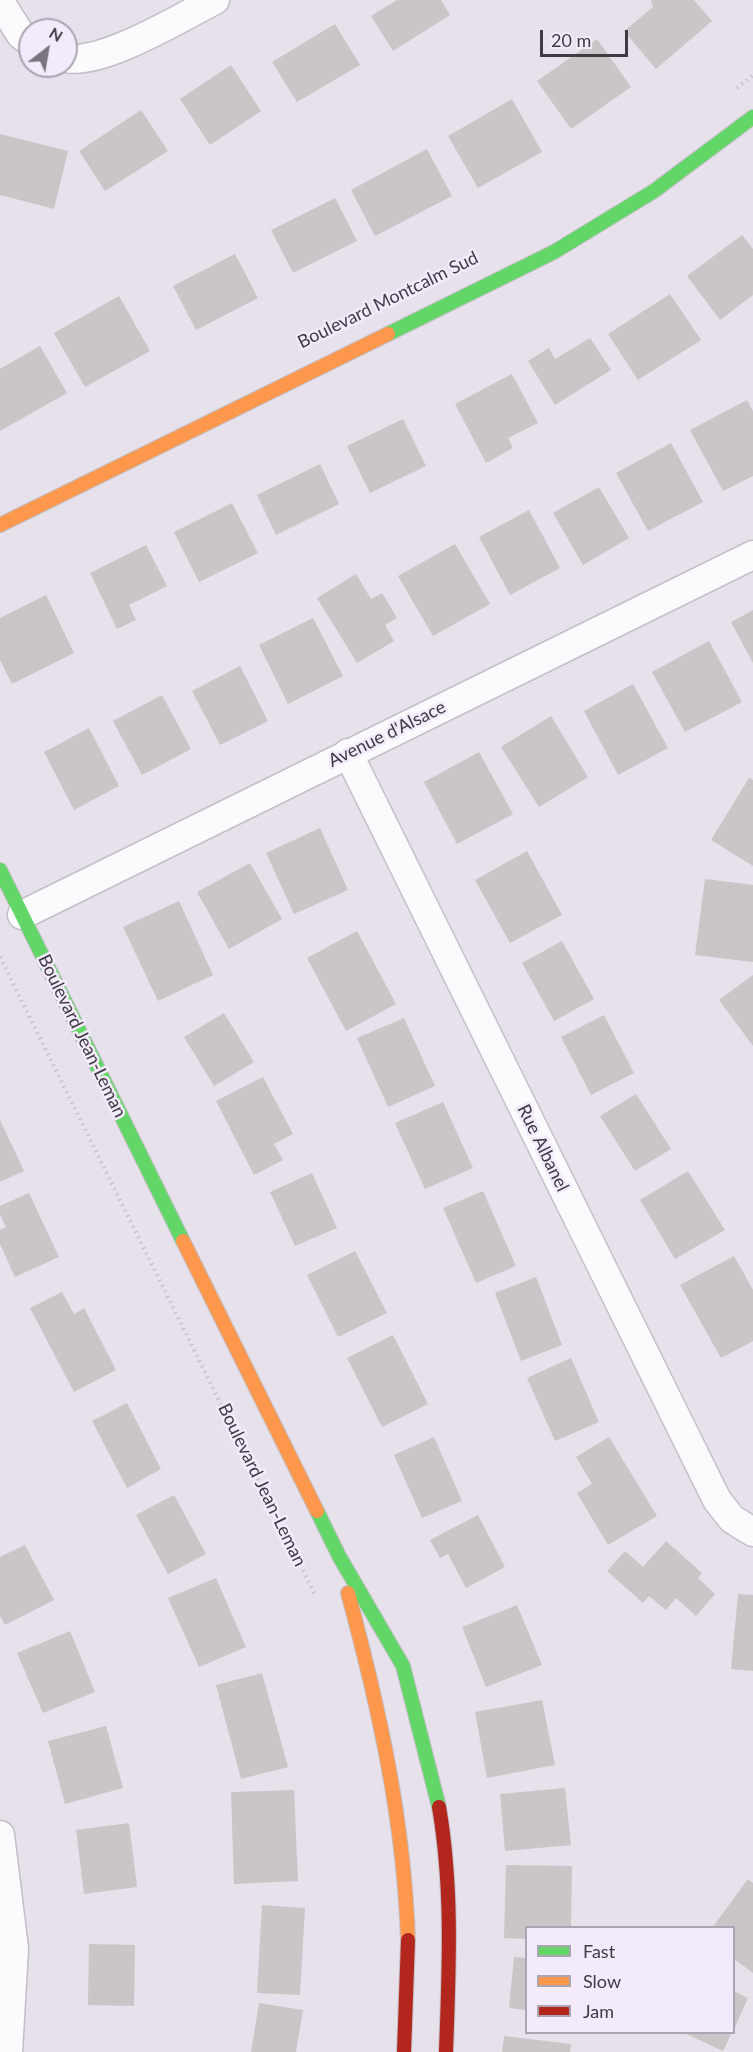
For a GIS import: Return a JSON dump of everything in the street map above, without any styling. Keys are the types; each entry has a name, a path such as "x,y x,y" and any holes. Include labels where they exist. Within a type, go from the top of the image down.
{"street":[{"path":"78,60 113,51 215,0"},
{"path":"0,2 18,30"},
{"name":"Boulevard Montcalm Sud","path":"0,525 554,252 654,191 753,117"},
{"name":"Avenue d'Alsace","path":"22,915 753,555"},
{"name":"Rue Albanel","path":"348,753 717,1500 732,1519 753,1532"},
{"name":"Boulevard Jean-Leman","path":"0,870 339,1556 403,1666 437,1797 446,1848 451,1924 446,2052"},
{"name":"Boulevard Jean-Leman","path":"339,1556 390,1763 400,1835 409,2000 404,2052"},
{"path":"0,1835 14,1949 8,2052"}],"path":[{"path":"735,90 753,75"},
{"name":"Boulevard Jean-Leman","path":"0,957 277,1513 318,1601"}],"building":[{"path":"397,0 441,0 450,15 393,51 371,16"},
{"path":"651,0 694,0 712,21 656,69 624,31 653,7"},
{"path":"335,24 360,65 297,102 272,62"},
{"path":"597,39 631,87 571,129 537,81"},
{"path":"231,65 261,111 210,145 180,99"},
{"path":"512,99 542,152 478,188 448,136"},
{"path":"141,110 168,151 105,191 79,151"},
{"path":"0,134 68,151 54,209 0,195"},
{"path":"427,149 452,196 375,236 351,190"},
{"path":"335,198 357,241 293,273 271,230"},
{"path":"742,235 753,249 753,295 720,320 687,276"},
{"path":"235,254 258,298 196,330 173,286"},
{"path":"670,294 701,340 638,380 608,334"},
{"path":"119,296 150,351 85,387 54,333"},
{"path":"590,338 611,370 555,405 528,361 549,348 555,359"},
{"path":"40,346 67,393 0,431 0,369"},
{"path":"512,374 538,423 508,438 513,448 486,463 455,404"},
{"path":"747,400 753,411 753,476 723,491 690,430"},
{"path":"403,419 426,466 370,493 347,446"},
{"path":"671,443 703,502 648,531 616,473"},
{"path":"320,464 339,504 276,535 257,495"},
{"path":"599,487 629,538 583,565 553,513"},
{"path":"232,503 258,553 199,582 174,532"},
{"path":"529,510 560,568 510,595 479,537"},
{"path":"455,544 490,604 433,636 398,576"},
{"path":"146,545 167,586 129,605 136,620 117,629 90,573"},
{"path":"356,574 371,599 382,593 397,618 385,625 394,641 357,663 317,598"},
{"path":"46,595 74,653 12,684 0,660 0,618"},
{"path":"753,610 753,663 731,622"},
{"path":"313,618 343,676 288,704 259,645"},
{"path":"709,641 742,702 685,732 652,672"},
{"path":"240,666 268,721 220,745 192,691"},
{"path":"633,684 668,748 618,775 584,711"},
{"path":"162,695 191,749 142,775 113,721"},
{"path":"551,716 588,777 539,807 501,747"},
{"path":"89,728 119,786 74,810 44,752"},
{"path":"479,752 513,814 457,844 424,782"},
{"path":"749,778 753,780 753,866 711,840"},
{"path":"320,828 348,890 294,914 266,853"},
{"path":"527,851 562,915 510,943 475,880"},
{"path":"250,863 282,919 229,949 197,892"},
{"path":"705,879 753,885 753,962 695,955"},
{"path":"179,901 213,975 158,1001 123,927"},
{"path":"357,931 396,1004 346,1031 307,958"},
{"path":"562,941 594,999 554,1021 522,963"},
{"path":"753,975 753,1046 719,1000"},
{"path":"224,1013 254,1062 214,1086 184,1037"},
{"path":"604,1015 634,1073 591,1095 561,1037"},
{"path":"404,1018 435,1086 388,1107 357,1038"},
{"path":"263,1077 293,1134 274,1144 283,1160 254,1175 216,1101"},
{"path":"636,1094 671,1149 635,1171 600,1116"},
{"path":"443,1102 473,1168 425,1189 395,1123"},
{"path":"0,1120 24,1171 0,1182"},
{"path":"688,1171 725,1230 675,1259 640,1200"},
{"path":"312,1173 337,1228 295,1246 270,1192"},
{"path":"483,1191 516,1266 476,1283 443,1208"},
{"path":"29,1193 59,1257 15,1277 0,1244 0,1230 6,1227 0,1214 0,1206"},
{"path":"355,1251 387,1313 338,1337 307,1275"},
{"path":"734,1256 753,1290 753,1341 721,1358 680,1285"},
{"path":"536,1277 562,1345 521,1361 495,1293"},
{"path":"62,1292 74,1314 84,1308 116,1370 74,1392 30,1308"},
{"path":"393,1335 428,1404 382,1427 347,1358"},
{"path":"571,1358 599,1422 555,1441 527,1378"},
{"path":"127,1403 161,1469 127,1488 92,1421"},
{"path":"434,1437 462,1501 422,1518 394,1455"},
{"path":"609,1437 657,1516 608,1545 577,1493 592,1484 576,1457"},
{"path":"174,1495 206,1554 168,1574 136,1515"},
{"path":"478,1515 505,1567 466,1588 448,1554 440,1558 430,1540"},
{"path":"666,1541 702,1573 698,1578 715,1594 696,1616 676,1598 666,1610 649,1596 643,1603 607,1571 625,1551 643,1567"},
{"path":"25,1545 54,1600 5,1625 0,1616 0,1557"},
{"path":"216,1578 246,1647 199,1667 168,1598"},
{"path":"738,1594 753,1595 753,1671 731,1669"},
{"path":"517,1605 542,1665 486,1687 462,1627"},
{"path":"70,1631 95,1692 43,1713 17,1653"},
{"path":"262,1673 288,1767 241,1779 216,1685"},
{"path":"542,1700 555,1765 487,1778 475,1712"},
{"path":"106,1726 123,1788 65,1804 48,1741"},
{"path":"565,1788 571,1845 505,1851 500,1794"},
{"path":"294,1790 298,1881 234,1884 231,1792"},
{"path":"129,1823 137,1887 84,1894 76,1830"},
{"path":"506,1865 572,1866 571,1926 525,1926 525,1939 504,1938"},
{"path":"748,1879 753,1883 753,1973 735,1960 735,1926 713,1926"},
{"path":"262,1905 305,1908 300,1995 257,1993"},
{"path":"89,1944 135,1945 134,2006 88,2005"},
{"path":"514,1957 525,1958 525,2010 509,2008"},
{"path":"735,1992 748,1998 735,2027"},
{"path":"259,2003 303,2010 296,2052 251,2052"},
{"path":"686,2034 731,2034 723,2051"},
{"path":"504,2036 571,2044 570,2052 502,2052"}],"traffic: fast":[{"path":"388,334 554,252 654,191 753,117"},
{"path":"0,870 183,1241"},
{"path":"317,1511 339,1556 403,1666 439,1807"}],"traffic: slow":[{"path":"0,525 388,334"},
{"path":"183,1241 317,1511"},
{"path":"348,1593 370,1679 388,1765 401,1851 408,1940"}],"traffic: jam":[{"path":"439,1807 448,1899 446,2052"},
{"path":"404,2052 408,1940"}]}
